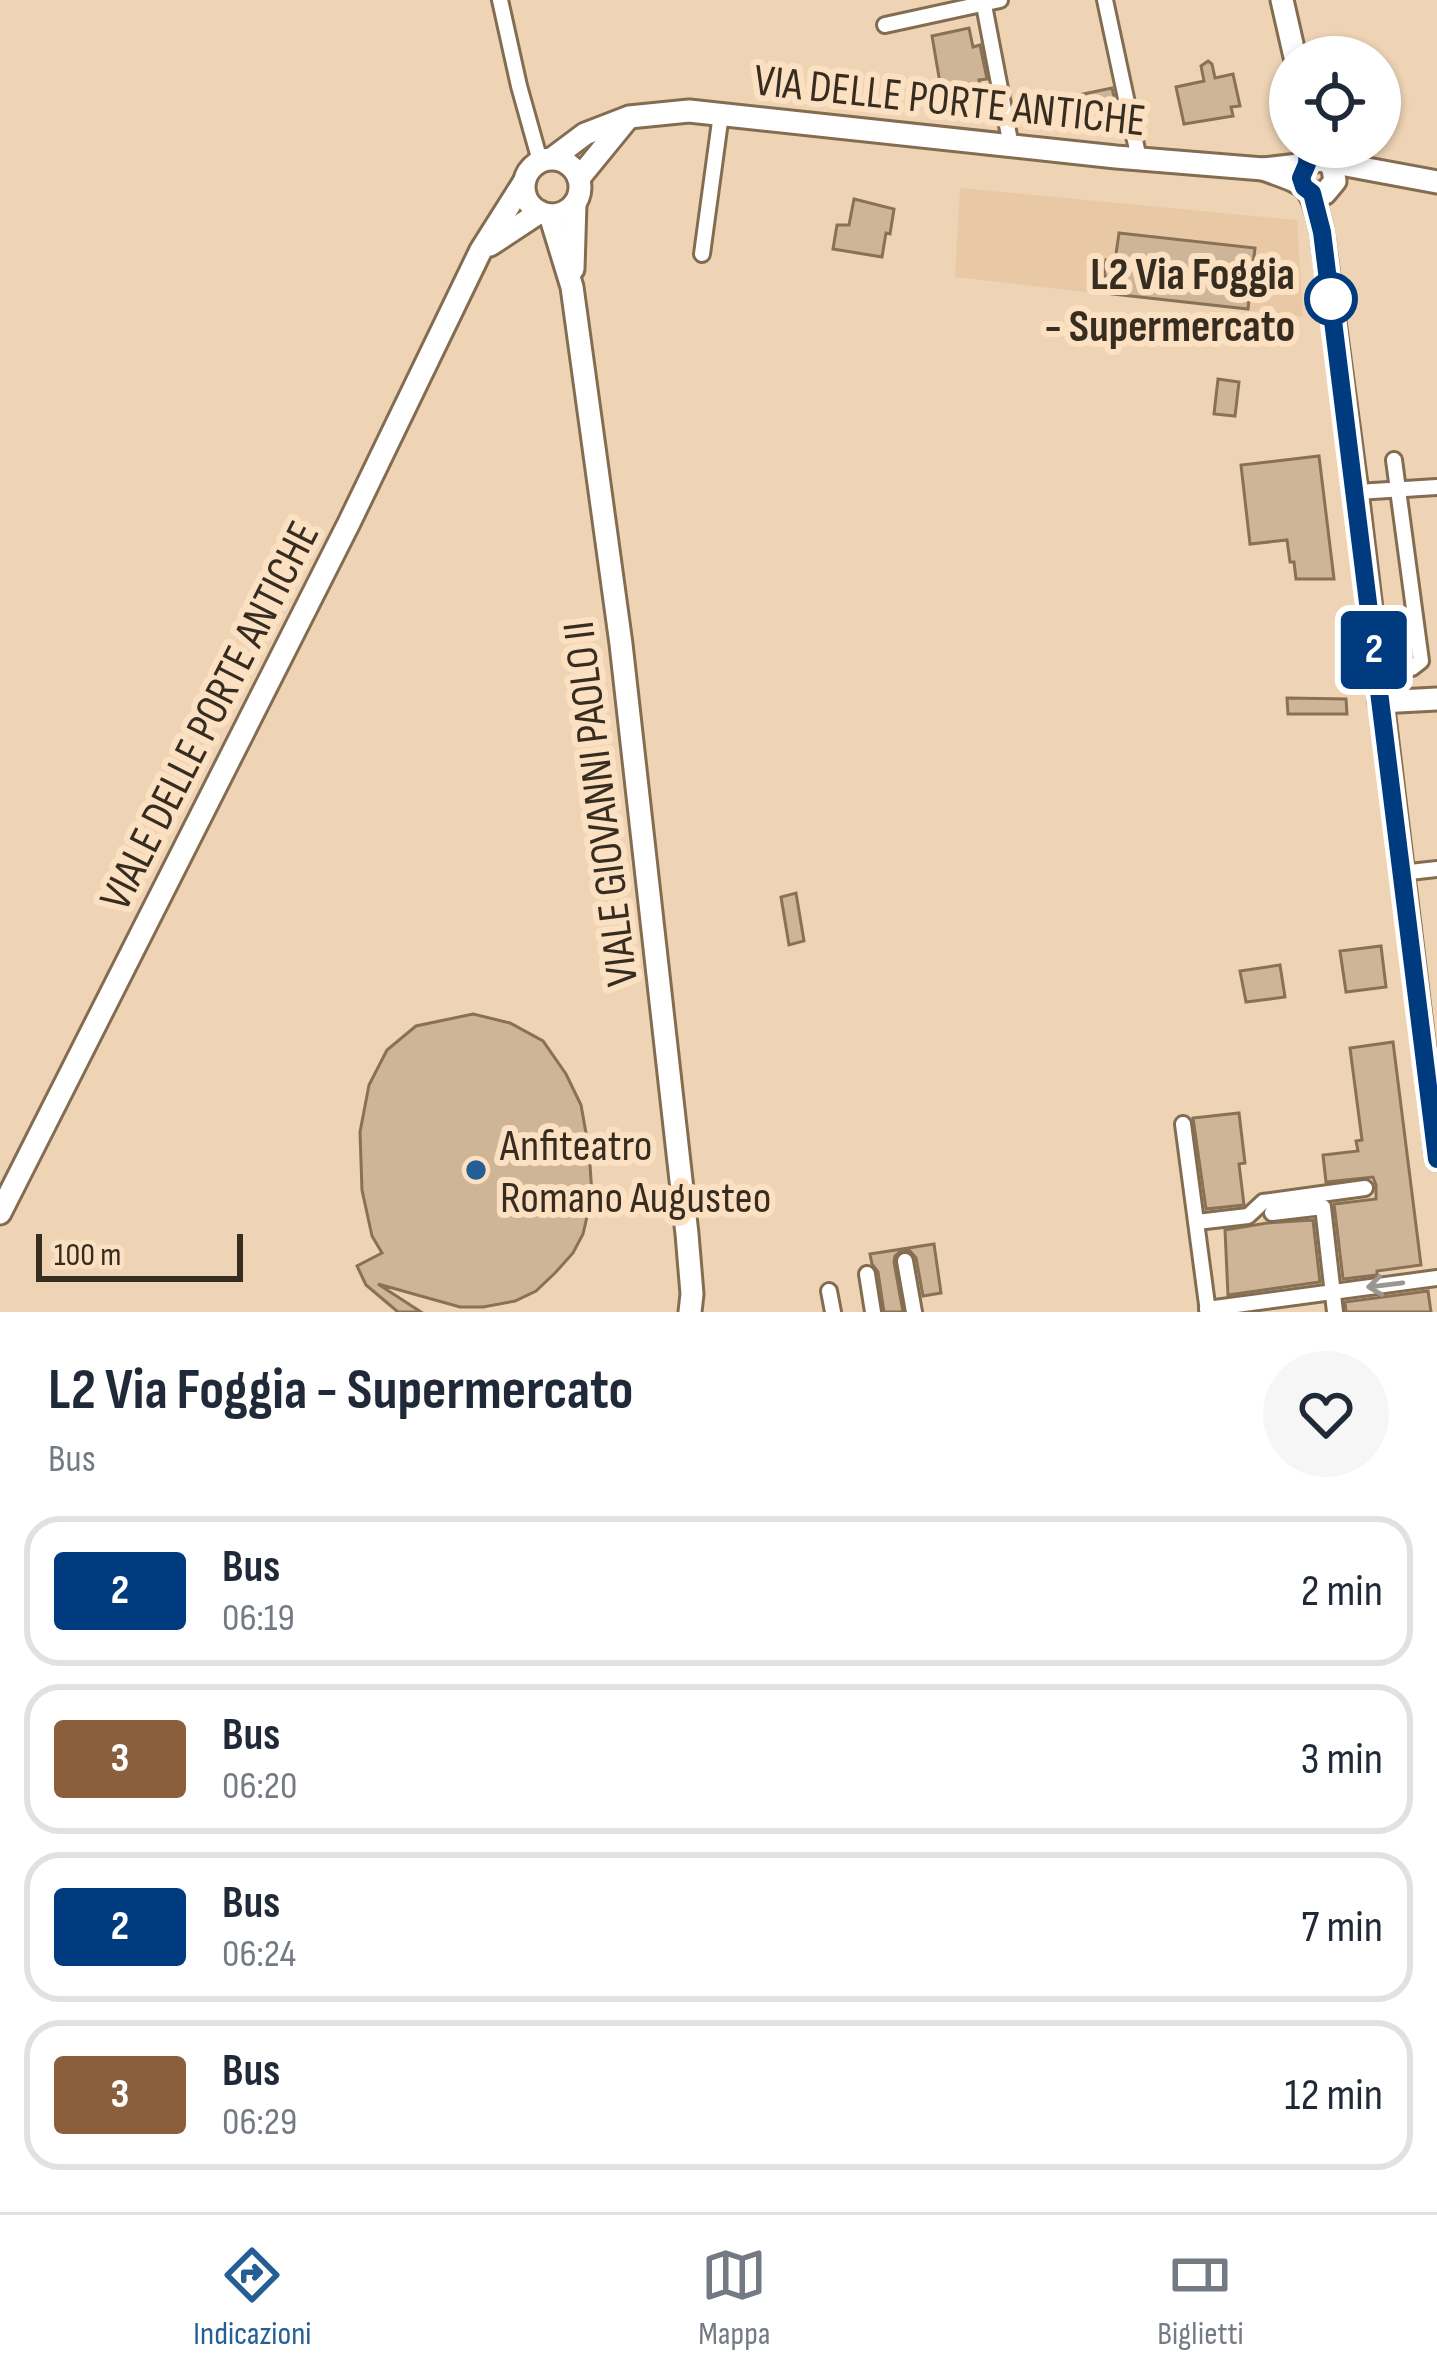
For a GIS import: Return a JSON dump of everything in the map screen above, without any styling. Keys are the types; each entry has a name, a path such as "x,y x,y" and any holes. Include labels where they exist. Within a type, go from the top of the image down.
{"main road":[{"path":"1282,0 1290,36"},
{"name":"VIA DELLE PORTE ANTICHE","path":"546,160 585,134 629,117 689,111 1139,159 1318,172 1374,168 1437,182"},
{"path":"579,178 629,117"},
{"path":"481,250 545,214 566,212 575,203 579,178 568,163 546,160 530,170 524,182 528,201 545,214 572,287"},
{"path":"1318,172 1401,873 1433,1089 1437,1160"},
{"name":"VIALE DELLE PORTE ANTICHE","path":"0,1213 349,524 481,250 524,182"},
{"path":"572,287 575,203"},
{"name":"VIALE GIOVANNI PAOLO II","path":"572,287 623,665 687,1234 690,1312"},
{"path":"1380,702 1437,699"}],"street":[{"path":"500,0 519,86 546,160"},
{"path":"1106,0 1139,159"},
{"path":"885,25 989,1 1011,146"},
{"path":"703,254 721,114"},
{"path":"1377,675 1412,668 1421,661 1394,460"},
{"path":"1357,492 1437,487"},
{"path":"1401,873 1437,868"},
{"path":"1183,1124 1207,1311 1437,1278"},
{"path":"1197,1222 1248,1216 1263,1202 1365,1188"},
{"path":"1272,1214 1323,1207 1335,1312"},
{"path":"905,1261 914,1312"},
{"path":"866,1274 873,1312"},
{"path":"829,1292 832,1312"}],"shaded area":[{"path":"960,188 1297,220 1303,317 955,277"}],"building":[{"path":"969,28 973,47 980,45 987,79 979,80 985,111 963,116 956,86 941,89 932,36"},
{"path":"1208,61 1215,78 1233,74 1240,106 1231,107 1233,116 1184,124 1176,87 1204,81 1201,66"},
{"path":"1112,88 1117,110 1108,112 1112,131 1076,130 1069,97"},
{"path":"854,199 894,209 882,257 833,249 837,225 849,225"},
{"path":"1119,233 1255,248 1248,309 1112,294 1114,277 1104,276 1106,260 1115,261"},
{"path":"1218,379 1239,382 1235,416 1214,414"},
{"path":"1319,456 1334,579 1296,579 1287,540 1250,544 1241,465"},
{"path":"1287,698 1346,699 1347,714 1288,714"},
{"path":"796,893 804,941 789,945 781,897"},
{"path":"1381,946 1386,987 1346,992 1340,951"},
{"path":"1280,965 1285,997 1246,1002 1240,971"},
{"name":"Anfiteatro Romano Augusteo","path":"473,1014 510,1023 543,1041 566,1074 581,1105 589,1150 592,1195 583,1234 555,1273 536,1291 515,1301 460,1307 378,1284 421,1312 398,1312 366,1285 357,1266 382,1253 372,1236 362,1190 360,1132 369,1085 387,1050 416,1026"},
{"path":"1393,1042 1421,1265 1343,1279 1334,1204 1376,1199 1376,1185 1373,1177 1326,1182 1323,1155 1358,1151 1356,1141 1362,1140 1350,1048"},
{"path":"1239,1113 1244,1205 1206,1209 1193,1118"},
{"path":"1313,1220 1320,1282 1228,1295 1225,1230"},
{"path":"934,1244 941,1293 923,1296 916,1258 902,1250 894,1262 903,1312 884,1312 870,1254"},
{"path":"1428,1291 1431,1312 1346,1312 1345,1302"}],"bus line":[{"name":"2","path":"1304,168 1301,178 1312,193 1322,232 1357,492 1437,1159"}],"place":[{"name":"L2 Via Foggia - Supermercato","path":"1331,299"},
{"name":"Anfiteatro Romano Augusteo","path":"476,1170"}]}
